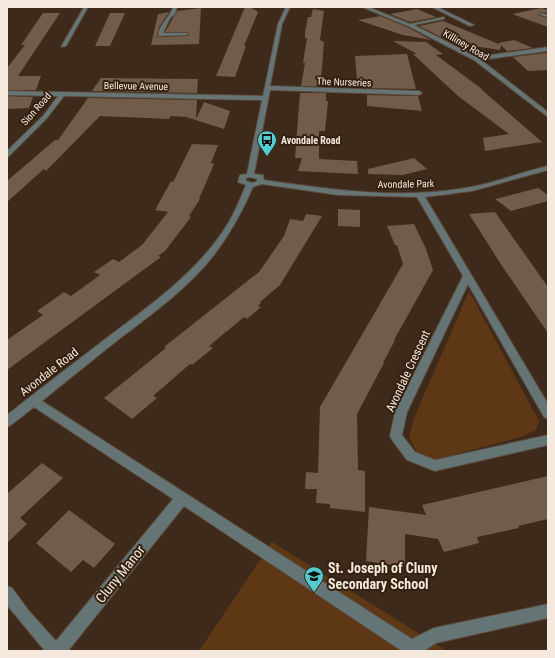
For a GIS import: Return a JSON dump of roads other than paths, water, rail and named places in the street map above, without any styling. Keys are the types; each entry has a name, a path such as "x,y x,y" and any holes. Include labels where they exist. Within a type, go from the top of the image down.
{"street":[{"path":"63,46 86,7"},
{"path":"175,7 173,14 168,17 160,35 186,34"},
{"name":"Avondale Road","path":"7,422 165,299 217,248 235,219 251,182 265,98 280,24 288,7"},
{"name":"Killiney Road","path":"364,7 410,25 476,59 548,115"},
{"path":"434,7 472,24"},
{"path":"373,10 386,8"},
{"path":"542,14 548,16"},
{"path":"410,25 442,18"},
{"path":"476,59 548,49"},
{"name":"The Nurseries","path":"268,88 419,93"},
{"name":"Bellevue Avenue","path":"7,93 265,98"},
{"name":"Sion Road","path":"7,154 45,117 63,93"},
{"name":"Avondale Park","path":"261,182 338,193 420,195 472,189 548,168"},
{"path":"260,176 261,182 251,182 260,176"},
{"path":"420,195 548,414"},
{"name":"Avondale Crescent","path":"467,276 401,412 396,436 411,456 435,466 548,440"},
{"path":"34,401 414,650 434,636 548,611"},
{"name":"Cluny Manor","path":"7,593 24,616 56,651 182,498"}],"place":[{"name":"Avondale Road","path":"267,157"},
{"name":"St. Joseph of Cluny Secondary School","path":"314,593"}]}
